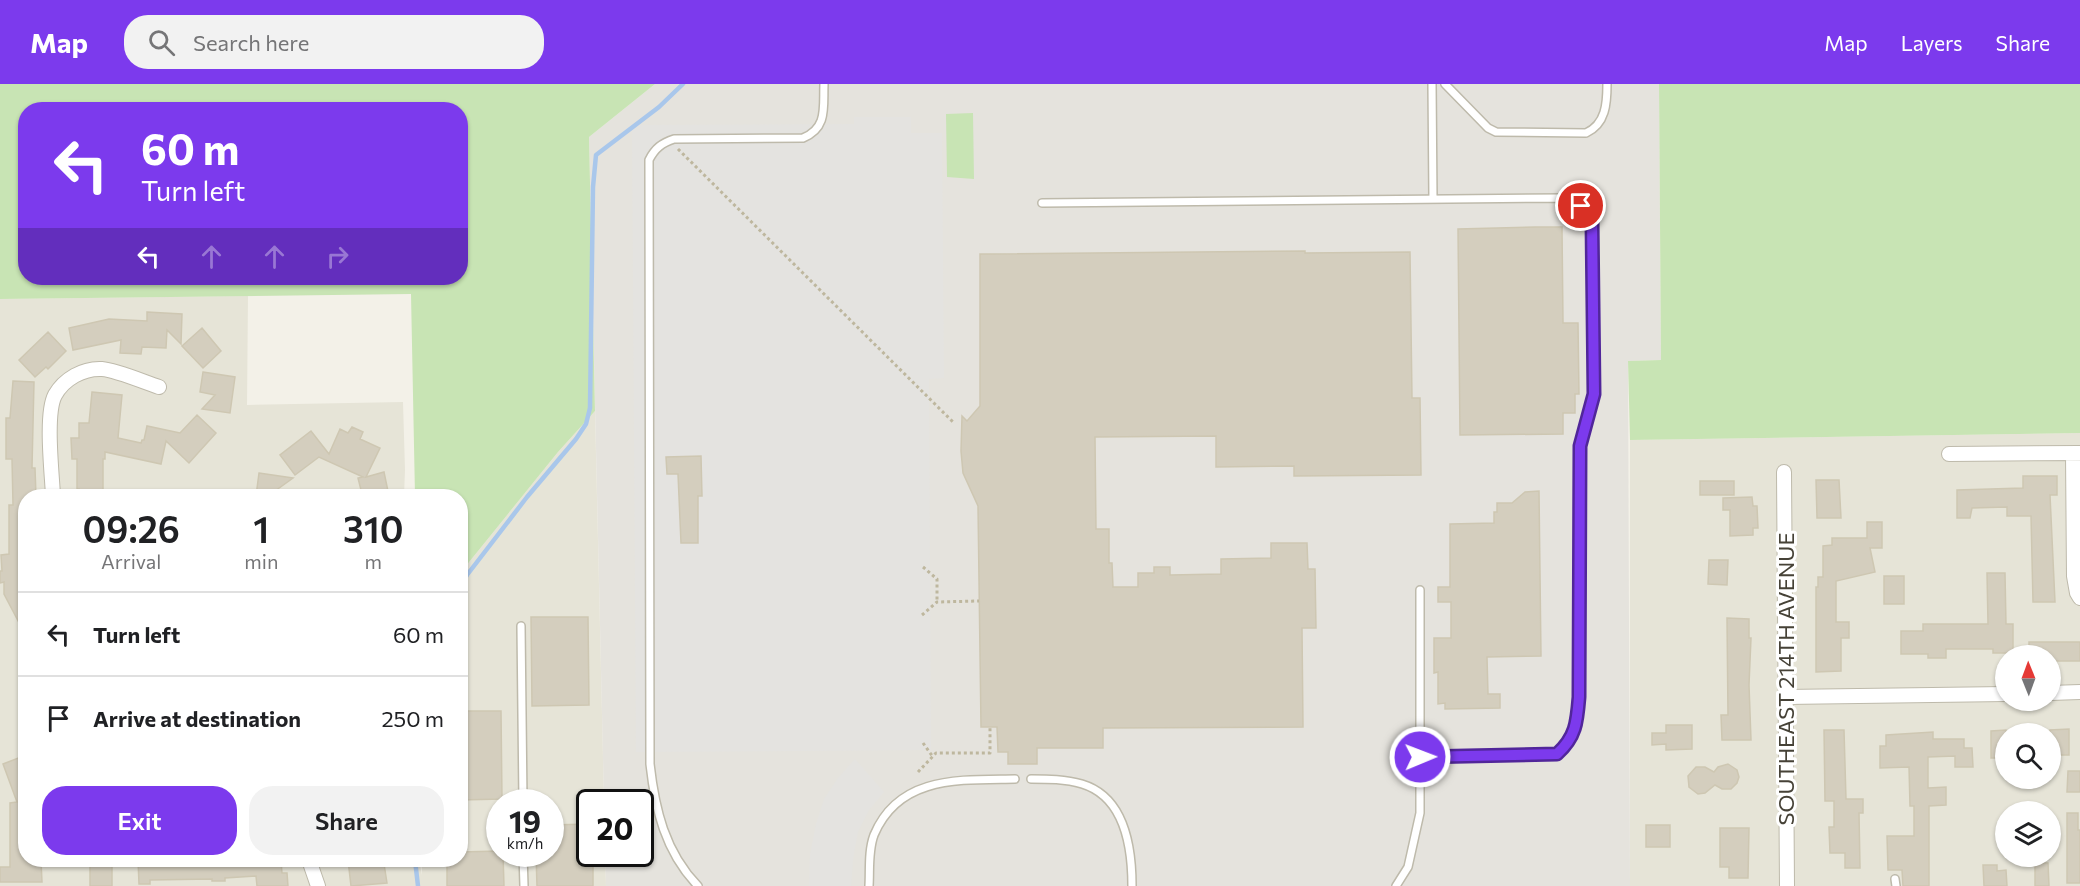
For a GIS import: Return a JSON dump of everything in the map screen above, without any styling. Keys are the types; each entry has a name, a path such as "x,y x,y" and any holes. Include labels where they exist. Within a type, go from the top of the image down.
{"street":[{"path":"53,489 51,418 55,396 66,381 83,371 102,369 159,387"},
{"path":"1949,454 2076,453 2074,576 2080,598"},
{"name":"SOUTHEAST 214TH AVENUE","path":"1784,472 1787,886"},
{"path":"2061,693 2080,692"},
{"path":"1785,698 1995,694"},
{"path":"311,867 318,886"}],"lane":[{"path":"698,886 676,856 662,828 654,798 650,764 649,160 662,143 674,139 803,138 813,134 820,127 823,118 824,84"},
{"path":"1432,84 1433,199"},
{"path":"1445,84 1488,128 1496,132 1586,133 1595,129 1602,119 1606,106 1607,84"},
{"path":"1042,204 1563,198 1581,206 1592,220 1594,394 1580,446 1578,720 1569,743 1557,754 1420,757"},
{"path":"1396,886 1408,867 1420,813 1420,590"},
{"path":"521,626 523,789"},
{"path":"869,886 870,856 874,836 884,818 896,804 913,792 935,783 954,780 1015,779"},
{"path":"1031,779 1061,779 1084,784 1104,797 1118,814 1128,836 1132,862 1132,886"},
{"path":"523,867 524,886"}],"path":[{"path":"674,139 678,150 953,422"},
{"path":"923,567 937,579 937,602"},
{"path":"922,615 937,602 979,601"},
{"path":"918,772 936,753 990,753 990,727"},
{"path":"923,743 933,757"}],"shaded area":[{"path":"655,84 1659,84 1661,360 1628,361 1630,886 606,886 605,867 654,867 654,789 604,789 589,137"},
{"path":"854,117 911,117 911,133 942,133 944,378 929,379 931,750 636,752 632,125 854,124"},
{"path":"248,296 247,405 403,402 404,489 18,489 18,867 420,867 422,875 422,867 468,867 468,563 558,452 595,411 604,789 576,789 576,867 605,867 606,886 0,886 0,299"},
{"path":"2080,433 2080,886 1630,886 1630,440"},
{"path":"855,759 884,792 869,810 858,832 851,886 809,886 810,855 824,799"}],"green space":[{"path":"0,84 655,84 589,137 595,411 558,452 468,563 468,489 415,489 411,294 0,299"},
{"path":"1659,84 2080,84 2080,433 1630,440 1628,361 1661,360"},
{"path":"973,113 974,179 947,177 946,114"}],"building":[{"path":"1562,227 1563,323 1578,323 1579,394 1575,394 1575,413 1563,413 1563,434 1460,435 1458,229"},
{"path":"1305,251 1305,253 1410,252 1412,398 1420,398 1421,475 1294,476 1294,466 1216,467 1216,436 1095,437 1096,529 1109,529 1109,563 1112,563 1113,587 1138,587 1138,573 1154,573 1154,567 1170,567 1170,575 1221,574 1221,559 1271,558 1271,543 1307,543 1308,569 1315,569 1316,628 1302,628 1303,727 1103,728 1103,748 1037,748 1037,764 1008,764 1008,752 998,752 997,727 981,727 978,506 963,473 961,451 962,416 967,421 980,406 980,254"},
{"path":"147,312 182,314 181,344 167,330 166,348 142,347 141,354 120,353 121,340 73,350 69,328 109,319 147,321"},
{"path":"202,328 221,351 203,368 182,346"},
{"path":"48,332 66,351 48,369 46,367 35,377 19,360"},
{"path":"203,372 235,377 230,413 202,409 215,395 200,392"},
{"path":"13,381 34,382 32,468 35,468 36,489 18,489 18,621 4,594 4,582 0,583 1,555 9,554 9,505 13,505 12,459 6,459 6,418 10,418"},
{"path":"92,392 122,395 118,438 141,443 144,440 147,426 180,433 197,415 216,433 189,463 166,441 161,464 105,452 103,489 77,489 77,459 72,459 71,438 79,438 79,423 89,423"},
{"path":"352,427 363,432 360,439 380,448 366,477 384,472 388,489 361,489 358,478 363,477 319,457 295,475 280,455 311,431 329,454 340,429 348,433"},
{"path":"701,456 702,496 698,496 698,543 681,543 678,474 667,474 666,457"},
{"path":"259,473 293,478 278,489 257,489"},
{"path":"2023,476 2057,476 2057,495 2050,495 2055,602 2033,602 2031,516 2007,516 2007,507 1972,508 1970,518 1957,518 1957,490 2023,488"},
{"path":"1816,480 1839,480 1841,518 1817,518"},
{"path":"1700,481 1734,481 1734,495 1700,495"},
{"path":"1539,491 1541,656 1487,657 1488,694 1500,694 1500,708 1445,709 1445,703 1438,704 1438,672 1434,673 1434,638 1451,638 1451,602 1438,602 1438,587 1450,587 1450,524 1494,523 1497,503 1512,503 1525,492"},
{"path":"1752,497 1753,506 1757,506 1758,528 1753,528 1753,535 1730,536 1730,510 1723,510 1723,498"},
{"path":"1867,522 1882,522 1882,548 1870,548 1875,572 1836,581 1836,622 1849,622 1849,638 1841,638 1841,671 1816,672 1816,587 1818,587 1818,577 1823,577 1823,546 1832,545 1832,538 1867,538"},
{"path":"1709,560 1728,560 1727,585 1708,584"},
{"path":"1987,573 2005,573 2006,624 2013,624 2013,645 1995,645 1995,653 1993,649 1946,649 1946,658 1928,658 1928,654 1901,654 1901,631 1923,631 1923,624 1988,624"},
{"path":"1884,576 1904,576 1904,604 1884,604"},
{"path":"531,617 588,617 589,705 532,706"},
{"path":"1727,618 1749,619 1751,740 1722,740 1721,715 1728,715"},
{"path":"2029,642 2080,642 2080,661 2061,661 2061,645 2029,645"},
{"path":"468,711 501,711 502,789 486,789 486,799 468,800"},
{"path":"1666,725 1692,725 1692,749 1666,750 1666,744 1652,745 1652,733 1666,733"},
{"path":"2061,729 2069,729 2069,755 2061,755"},
{"path":"1824,730 1844,730 1846,799 1863,799 1863,813 1859,813 1860,868 1845,868 1845,853 1830,853 1829,827 1834,827 1834,801 1825,801"},
{"path":"1991,731 1995,731 1995,758 1991,758"},
{"path":"1933,732 1933,739 1964,739 1964,748 1972,748 1973,767 1955,767 1955,756 1928,757 1928,788 1946,787 1946,805 1929,806 1929,886 1903,886 1902,870 1888,870 1887,836 1914,836 1914,806 1910,806 1909,767 1880,768 1880,746 1886,746 1886,735"},
{"path":"18,758 18,867 41,867 42,882 0,882 0,867 10,867 10,803 17,802 3,764"},
{"path":"1728,764 1737,770 1739,777 1731,789 1722,789 1715,785 1705,793 1698,794 1689,787 1688,776 1696,767 1705,767 1714,772 1718,767"},
{"path":"2068,771 2080,771 2080,792 2067,792"},
{"path":"2067,813 2078,813 2080,883 2067,883"},
{"path":"576,824 576,867 593,867 593,886 537,886 536,867 564,867 564,825"},
{"path":"1646,825 1670,825 1670,847 1646,847"},
{"path":"1720,828 1749,828 1748,878 1729,878 1729,867 1720,867"},
{"path":"486,851 486,867 503,867 504,886 447,886 447,867 468,867 468,852"},
{"path":"1983,865 1995,865 1997,871 2006,870 2007,886 1984,886"},
{"path":"90,867 112,867 112,886 90,886"},
{"path":"138,867 282,867 282,873 287,873 288,886 257,886 256,876 225,878 225,881 212,881 212,879 150,880 150,884 139,884"},
{"path":"349,867 384,867 387,883 351,886"},
{"path":"2035,867 2048,867 2049,886 2035,886"}],"waterway":[{"path":"468,574 586,424 590,408 593,187 596,155 659,107 683,84"},
{"path":"416,867 418,886"}],"route":[{"path":"1420,757 1557,754 1569,743 1578,720 1580,446 1594,394 1592,220 1581,206"}]}
